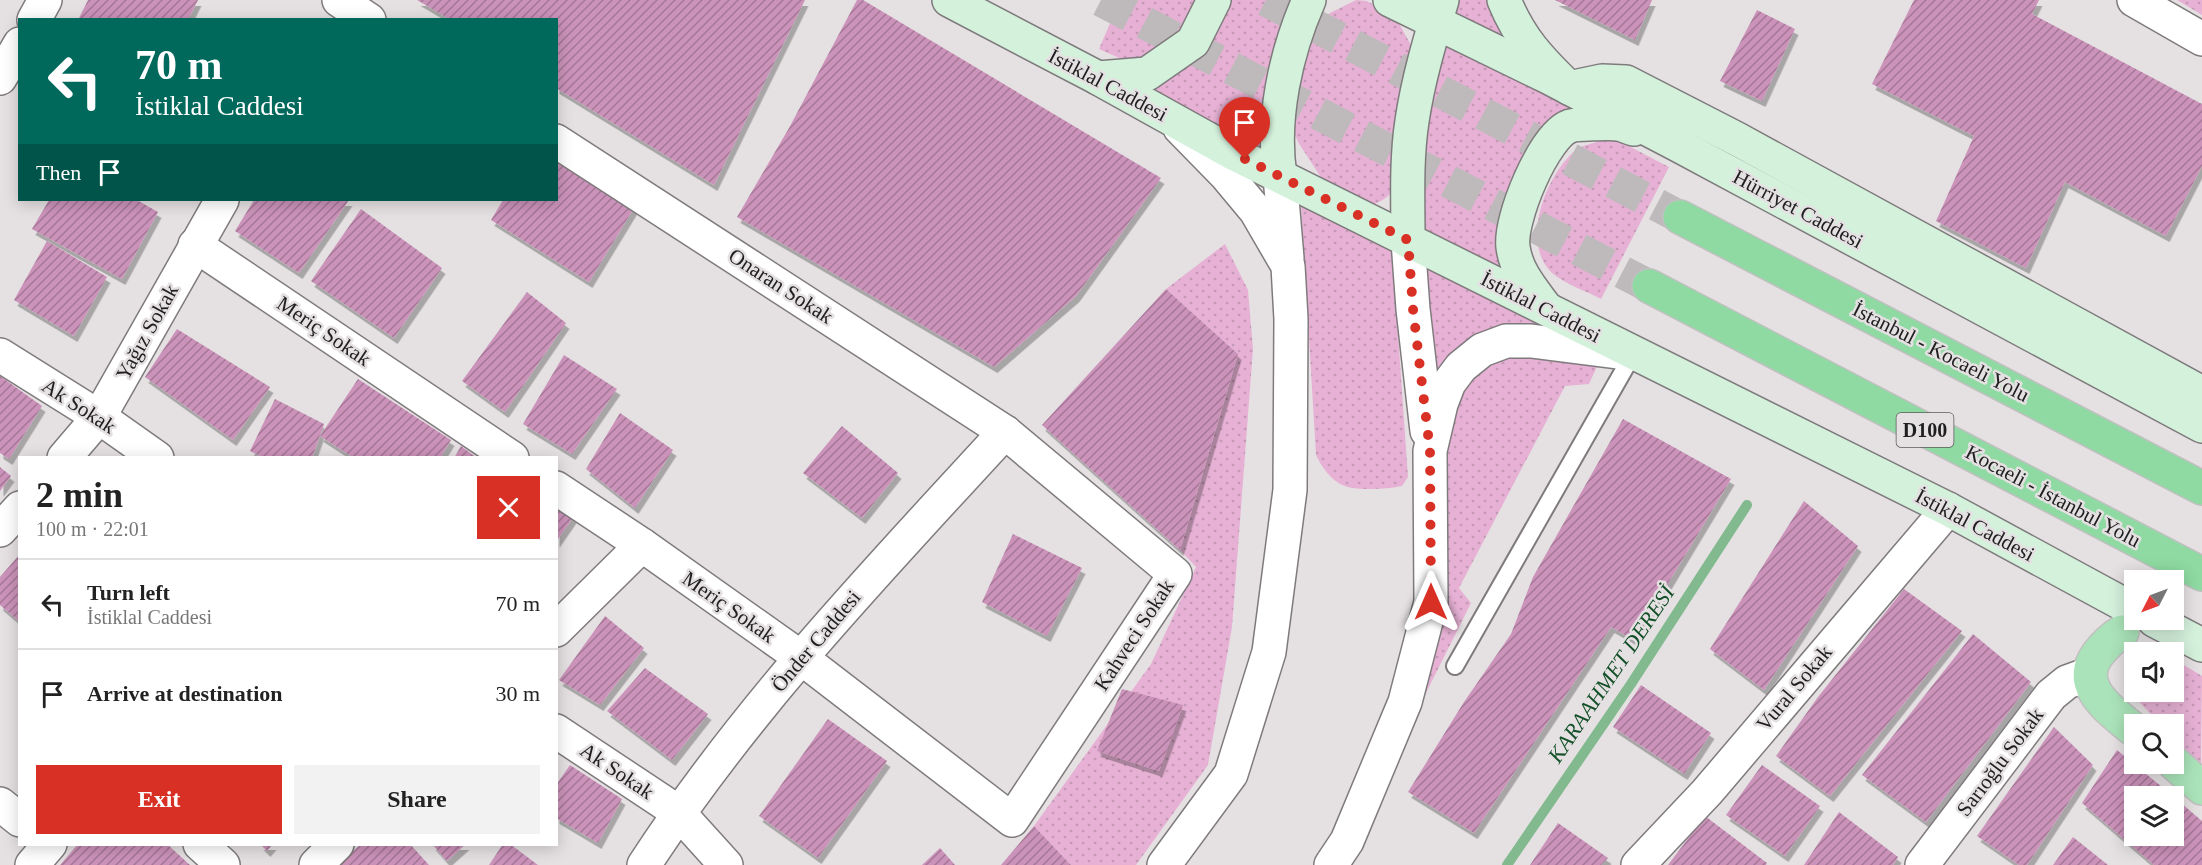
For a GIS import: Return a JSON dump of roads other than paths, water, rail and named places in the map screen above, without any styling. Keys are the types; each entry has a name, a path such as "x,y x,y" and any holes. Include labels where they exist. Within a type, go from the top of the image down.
{"highway":[{"name":"İstanbul - Kocaeli Yolu","path":"1680,217 2202,488"},
{"name":"Kocaeli - İstanbul Yolu","path":"1649,285 2202,574"}],"main road":[{"name":"İstiklal Caddesi","path":"949,0 1280,176 1948,509 2124,619"},
{"path":"1098,78 1147,74 1193,42 1214,0"},
{"path":"1280,176 1277,157 1279,120 1286,67 1296,30 1309,0"},
{"path":"1296,30 1333,0"},
{"path":"1504,0 1521,36 1543,64 1569,88 1602,81 1626,82 1737,139 2202,393"},
{"path":"1395,2 1421,34 1424,49 1412,122 1408,240"},
{"name":"Hürriyet Caddesi","path":"1395,2 1439,11 1569,88 2202,426"},
{"path":"1422,69 1439,11"},
{"path":"1279,120 1308,172 1345,209 1372,216 1384,214 1401,202 1408,188"},
{"path":"1549,311 1521,274 1512,245 1517,210 1536,167 1554,140 1570,126 1617,123 1678,145"},
{"path":"2124,625 2094,660 2089,674 2091,686 2100,700 2124,721"},
{"path":"2174,630 2202,645"},
{"path":"2184,772 2202,788"}],"street":[{"path":"35,18 45,0"},
{"path":"327,18 338,0 366,18"},
{"path":"2134,0 2202,39"},
{"path":"0,78 18,47"},
{"path":"1173,120 1226,175 1256,211 1288,266"},
{"name":"Onaran Sokak","path":"558,142 1005,432"},
{"path":"1164,865 1231,774 1269,652 1290,490 1291,319 1280,176"},
{"name":"Yağız Sokak","path":"66,456 99,417 221,201"},
{"path":"1330,865 1347,841 1405,702 1431,602 1430,451 1413,309 1408,240"},
{"name":"Meriç Sokak","path":"195,244 509,456"},
{"path":"1430,451 1441,404 1449,383 1461,367 1482,350 1506,341 1531,341 1634,354"},
{"name":"Ak Sokak","path":"0,355 99,417 154,456"},
{"name":"Önder Caddesi","path":"644,865 678,812 800,657 1005,432"},
{"name":"Kahveci Sokak","path":"1005,432 1175,574 1012,820"},
{"name":"Meriç Sokak","path":"558,489 642,545 800,657 1012,820"},
{"name":"Vural Sokak","path":"1638,865 1707,792 1948,509"},
{"path":"0,530 18,510"},
{"path":"558,628 642,545"},
{"name":"Sarıoğlu Sokak","path":"1922,865 2051,695 2067,682 2089,674"},
{"name":"Ak Sokak","path":"558,732 678,812 726,865"},
{"path":"0,804 18,818"},
{"path":"32,865 48,846"},
{"path":"202,846 223,865"},
{"path":"316,865 335,846"}],"lane":[{"path":"1455,666 1634,354"}],"waterway":[{"name":"KARAAHMET DERESİ","path":"1507,865 1631,684 1747,505"}],"tunnel":[{"path":"1101,0 1649,286"},
{"path":"1266,0 1680,217"}]}
